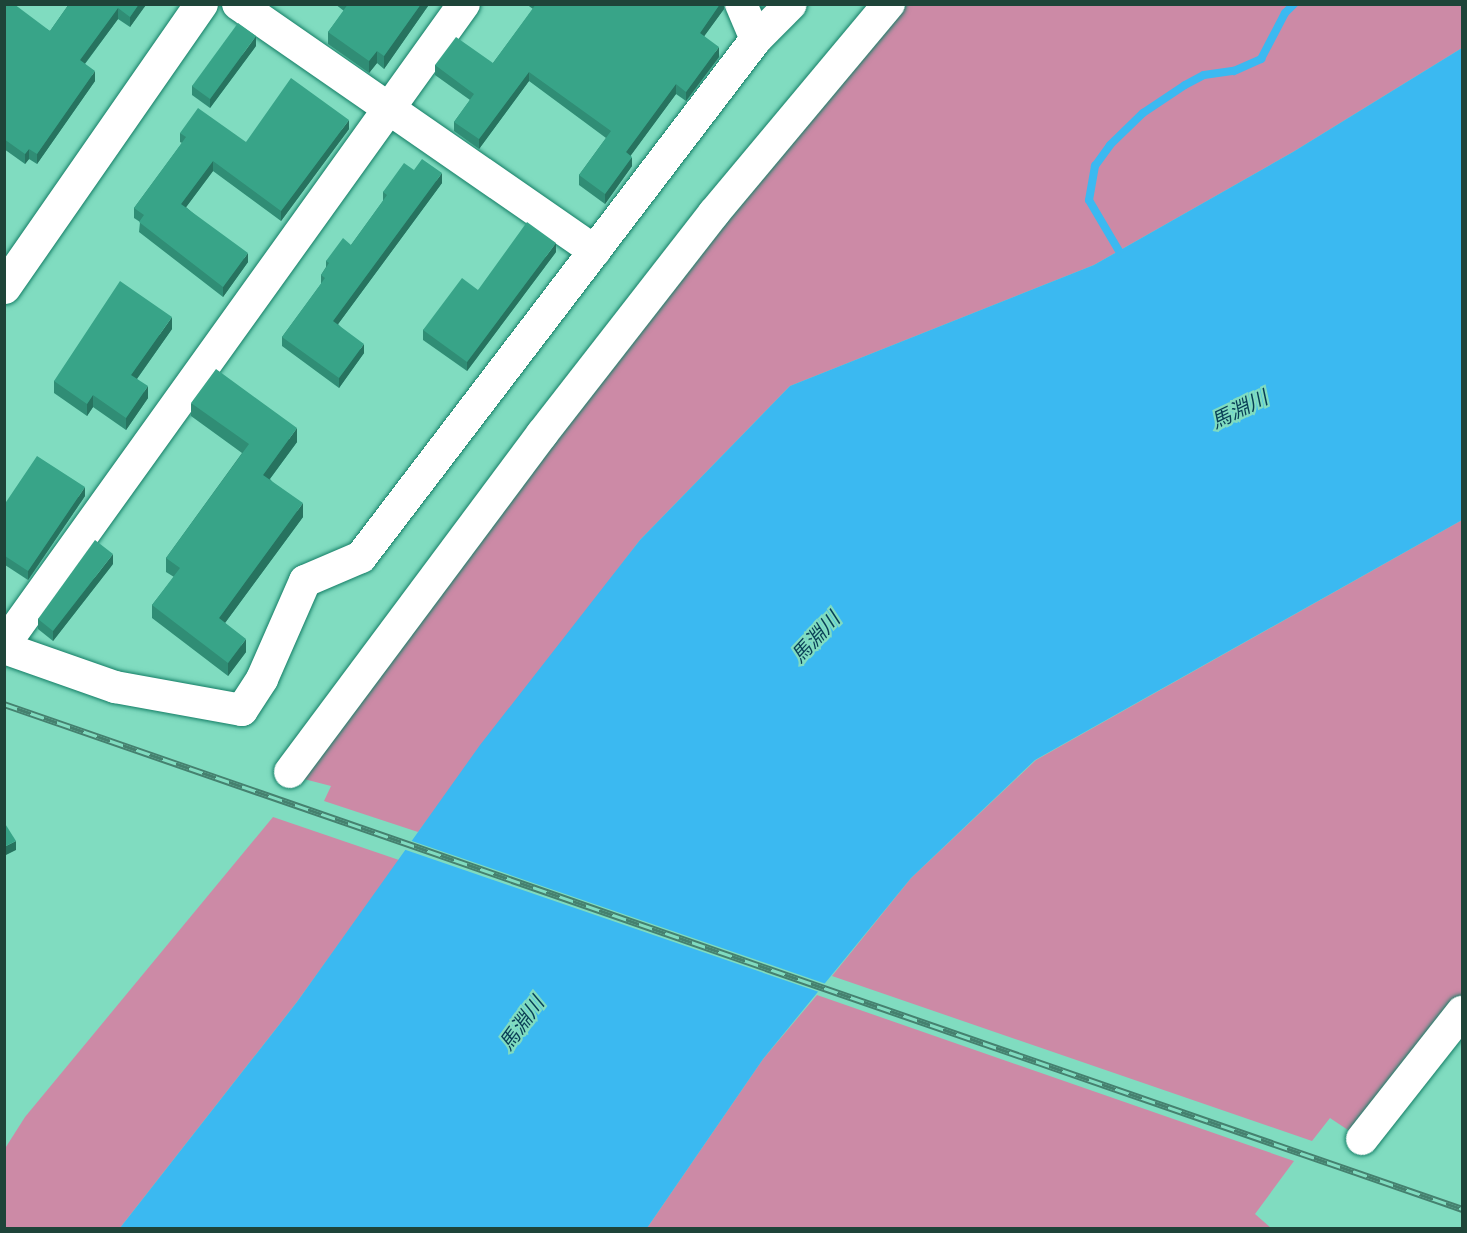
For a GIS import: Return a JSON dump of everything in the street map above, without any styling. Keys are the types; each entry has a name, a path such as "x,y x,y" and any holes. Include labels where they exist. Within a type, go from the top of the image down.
{"street":[{"path":"4,287 201,4"},
{"path":"238,4 595,251"},
{"path":"464,4 4,646 115,687 242,710 262,679 305,581 361,557 756,39 790,4"},
{"path":"741,4 756,39"},
{"path":"290,772 542,434 714,213 889,4"},
{"path":"1362,1139 1462,1012"}],"shaded area":[{"path":"907,5 1462,5 1462,48 1293,152 1094,265 790,386 640,540 418,832 324,801 331,786 300,778 603,372"},
{"path":"1462,520 1462,996 1351,1132 1330,1118 1312,1141 832,976 911,878 1036,760"},
{"path":"273,817 399,860 297,1002 120,1228 5,1228 4,1150 25,1117"},
{"path":"817,995 1294,1161 1255,1214 1271,1228 647,1228 763,1059"}],"water":[{"name":"馬淵川","path":"1462,48 1462,520 1035,760 911,878 763,1059 647,1228 120,1228 297,1002 480,745 640,540 790,386 1094,265 1293,152"}],"pier":[{"path":"409,840 829,985 822,993 403,849"}],"building":[{"path":"4,4 14,4 50,31 69,4 139,4 130,17 118,8 80,60 95,71 37,154 29,149 25,154 4,139"},
{"path":"348,4 421,4 384,56 377,51 369,61 328,32"},
{"path":"536,4 720,4 700,33 719,47 686,92 676,84 626,152 632,157 605,194 579,175 611,131 529,72 479,139 454,122 474,94 435,65 456,37 493,63"},
{"path":"238,23 256,36 210,99 192,86"},
{"path":"291,78 349,120 281,211 213,161 181,204 248,253 223,287 139,222 144,215 134,208 186,137 180,133 198,108 246,142"},
{"path":"422,159 442,173 333,321 364,344 339,378 282,337 325,278 321,275 329,263 326,261 343,238 351,245 387,195 383,192 404,163 414,170"},
{"path":"527,222 556,243 467,362 423,330 462,278 478,290"},
{"path":"120,281 172,317 131,375 148,386 126,418 93,395 87,404 54,381"},
{"path":"216,369 297,428 263,475 303,503 219,618 246,639 228,663 152,605 180,568 166,558 249,444 191,403"},
{"path":"37,456 85,487 28,571 4,557 4,505"},
{"path":"95,540 113,554 53,631 38,619"},
{"path":"4,822 16,841 4,847"}],"waterway":[{"path":"1119,251 1089,200 1095,166 1110,145 1143,113 1185,85 1204,75 1234,71 1261,59 1285,13 1294,4"}],"railway":[{"path":"4,704 1462,1209"}]}
